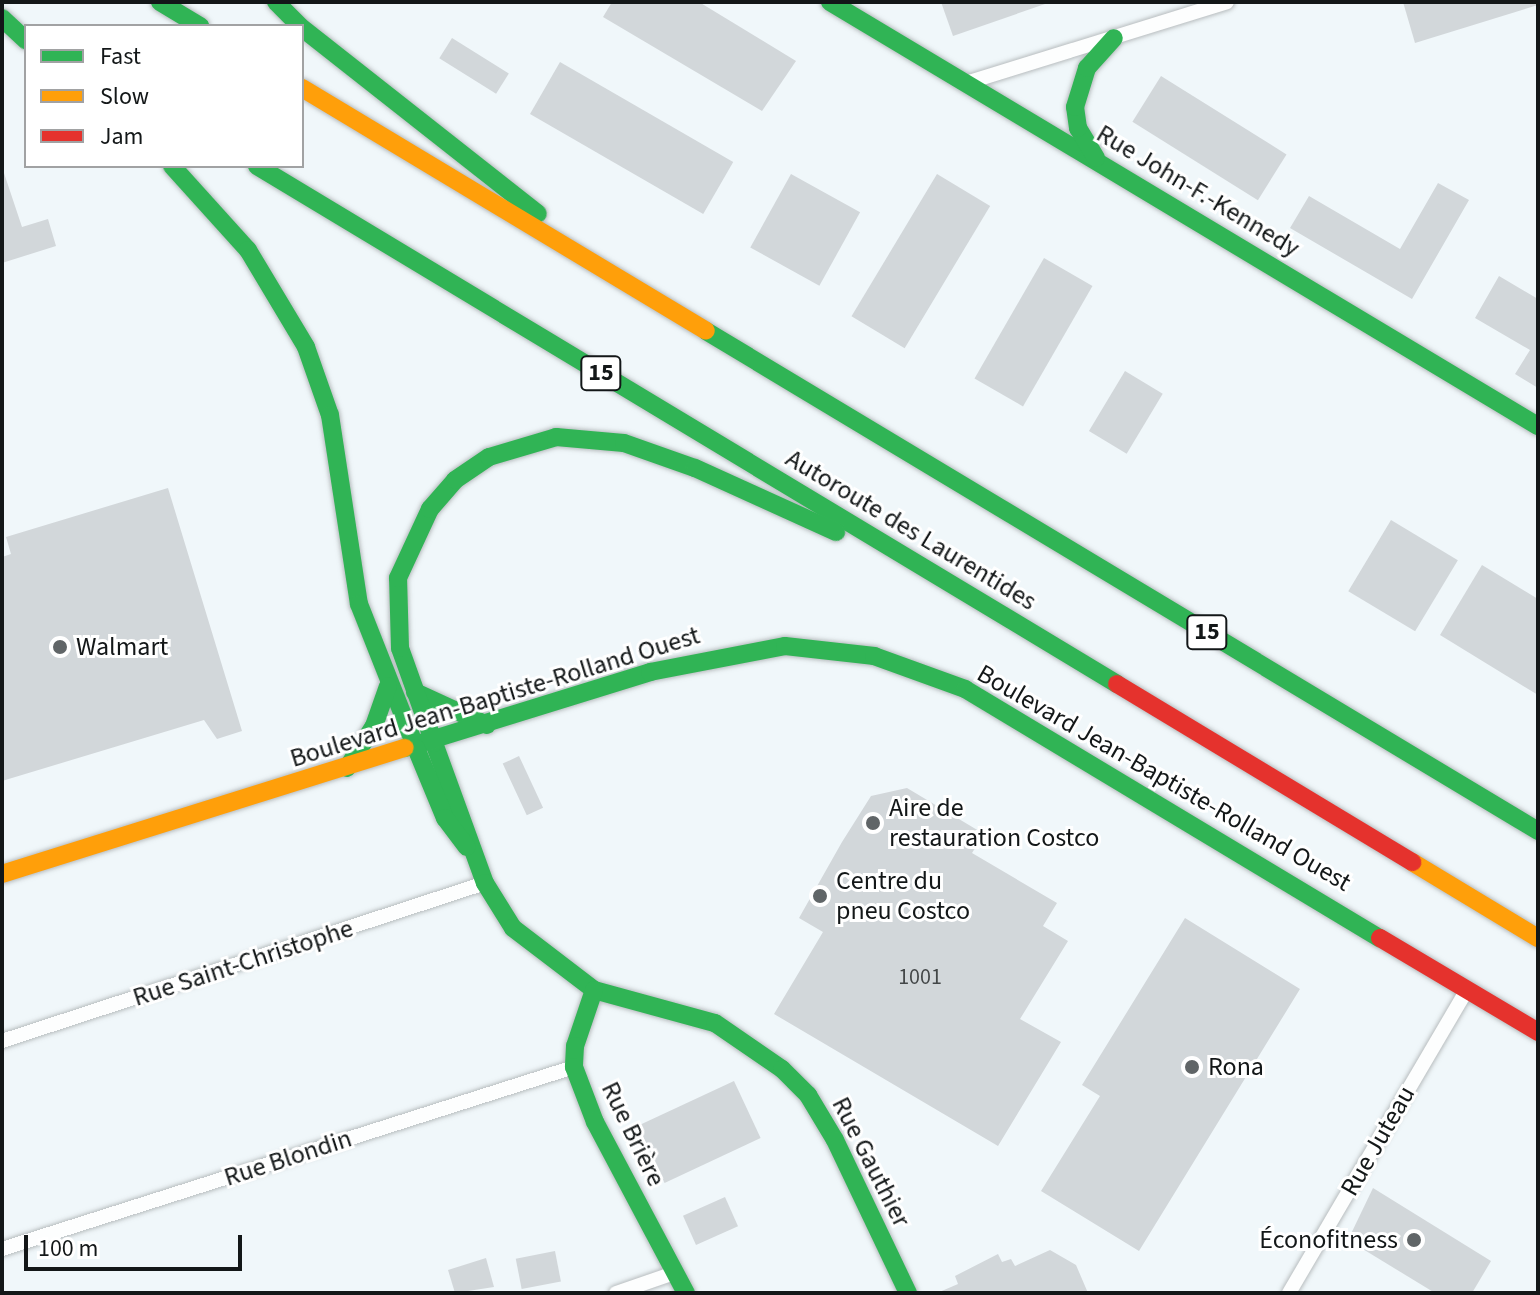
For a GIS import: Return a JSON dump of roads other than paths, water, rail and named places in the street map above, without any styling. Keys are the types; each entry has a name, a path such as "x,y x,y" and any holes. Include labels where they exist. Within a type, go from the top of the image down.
{"main road":[{"path":"160,2 197,24"},
{"path":"276,2 298,24"},
{"name":"Rue John-F.-Kennedy","path":"830,2 1538,426"},
{"path":"2,15 24,26"},
{"path":"2,15 24,38"},
{"path":"304,29 619,279"},
{"path":"1098,162 1078,128 1075,107 1087,68 1114,38"},
{"name":"15","path":"304,89 1538,831"},
{"path":"174,168 262,269 315,369 334,436 354,586 388,686 425,745"},
{"name":"Autoroute des Laurentides","path":"260,168 1538,938"},
{"path":"425,745 395,614 398,578 416,530 444,491 467,471 500,452 541,439 589,437 656,452 945,581"},
{"name":"Boulevard Jean-Baptiste-Rolland Ouest","path":"2,874 425,745 650,672 747,650 785,646 874,656 965,689 1538,1032"},
{"path":"347,768 374,726 388,686"},
{"path":"415,692 487,725"},
{"name":"Rue Gauthier","path":"425,745 485,883 513,928 547,959 594,990 715,1023 782,1069 808,1095 835,1140 908,1293"},
{"path":"2,860 47,861"},
{"name":"Rue Brière","path":"594,990 575,1046 574,1067 595,1122 686,1293"}],"street":[{"path":"966,83 1227,2"},
{"name":"Rue Saint-Christophe","path":"2,1041 485,883"},
{"name":"Rue Juteau","path":"1289,1293 1467,989"},
{"name":"Rue Blondin","path":"2,1249 574,1067"},
{"path":"616,1293 674,1273"}],"place":[{"name":"Walmart","path":"60,647"},
{"name":"Aire de restauration Costco","path":"873,823"},
{"name":"Centre du pneu Costco","path":"820,896"},
{"name":"Rona","path":"1192,1067"},
{"name":"Éconofitness","path":"1414,1240"}]}
